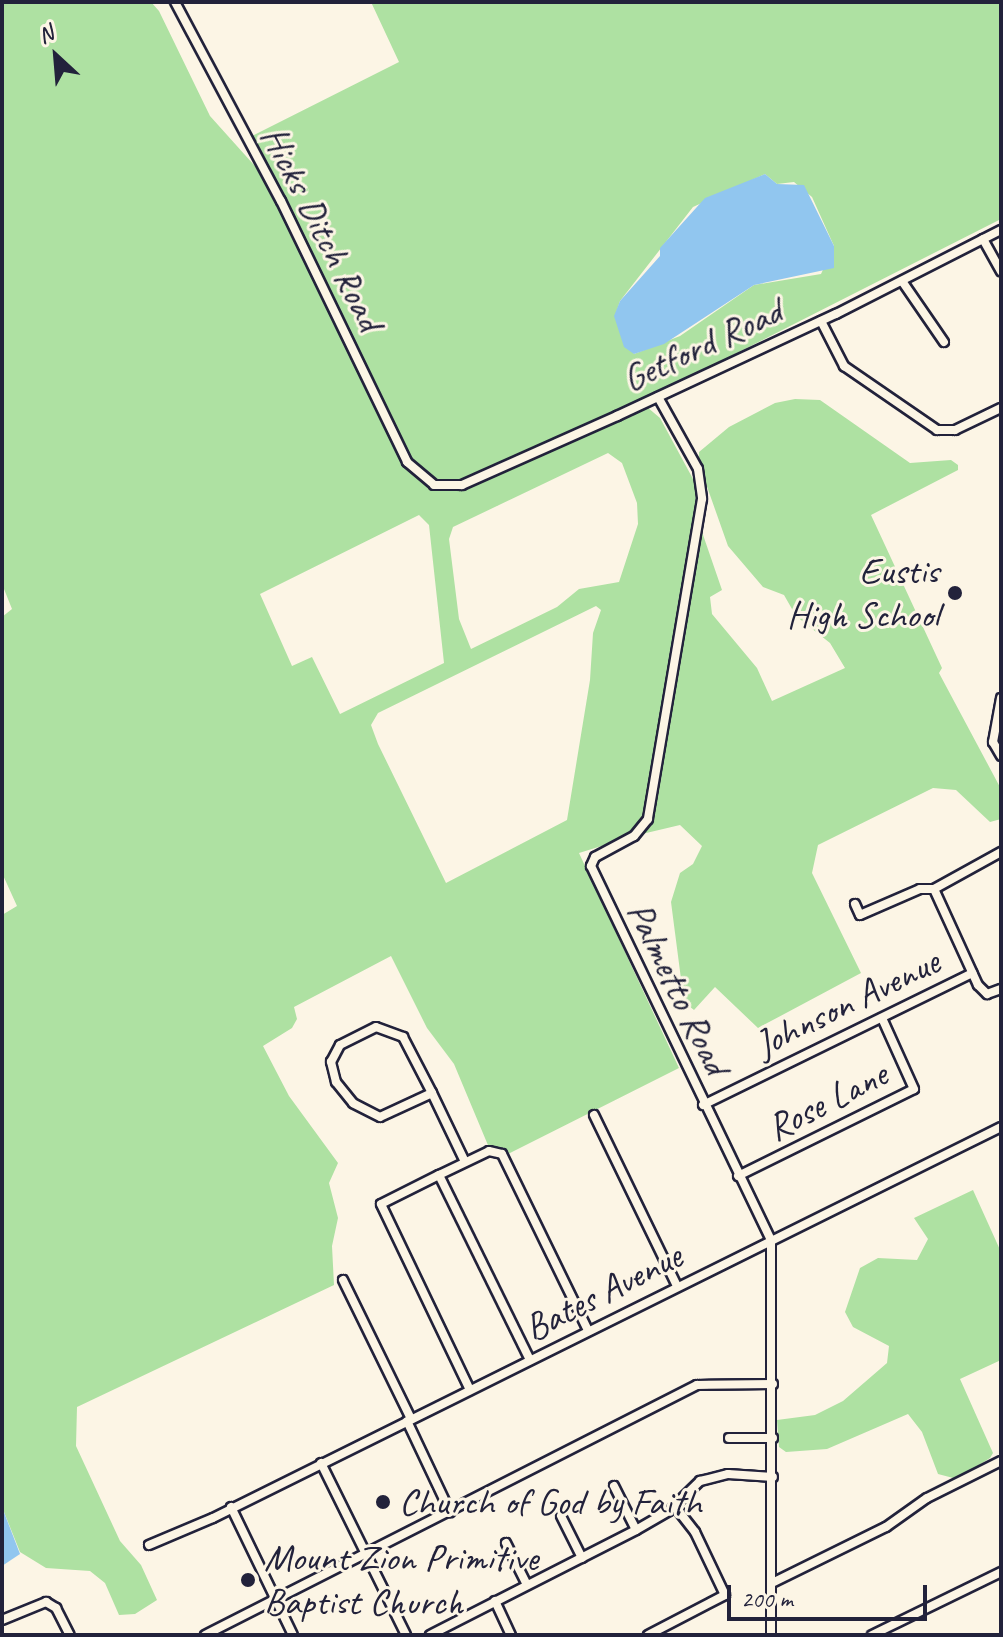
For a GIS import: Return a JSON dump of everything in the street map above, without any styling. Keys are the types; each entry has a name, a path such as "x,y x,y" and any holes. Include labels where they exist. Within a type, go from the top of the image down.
{"street":[{"name":"Hicks Ditch Road","path":"175,2 281,201 407,462 421,478"},
{"name":"Getford Road","path":"421,478 434,485 462,485 821,321 1001,230"},
{"path":"983,239 1001,271"},
{"path":"902,281 944,342"},
{"path":"821,321 844,366 937,430 955,430 1001,408"},
{"name":"Palmetto Road","path":"658,397 698,469 702,499 648,819 634,836 595,857 591,866 703,1105 771,1240 771,1635"},
{"path":"1001,698 993,742 1001,756"},
{"path":"855,904 860,915 920,889 934,889 1001,852"},
{"path":"934,889 972,973 984,993 999,991 1001,1003"},
{"name":"Johnson Avenue","path":"703,1105 972,973"},
{"name":"Rose Lane","path":"738,1176 914,1089 882,1018"},
{"path":"432,1093 385,1116 369,1116 336,1082 332,1056 359,1034 391,1028 408,1044 432,1093 465,1162"},
{"path":"594,1115 677,1286"},
{"path":"998,1128 1001,1141"},
{"name":"Bates Avenue","path":"149,1545 409,1420 998,1128"},
{"path":"470,1390 381,1204 489,1151 502,1154 588,1330"},
{"path":"439,1175 530,1360"},
{"path":"343,1280 450,1512"},
{"path":"205,1635 697,1385 773,1384"},
{"path":"729,1438 773,1438"},
{"path":"772,1583 886,1527 927,1498 1001,1461"},
{"path":"321,1463 406,1635"},
{"path":"430,1635 636,1530 675,1506 691,1487 710,1477 773,1477"},
{"path":"614,1486 636,1530"},
{"path":"648,1635 725,1595 695,1532 675,1506"},
{"path":"231,1507 293,1635"},
{"path":"561,1516 582,1558"},
{"path":"506,1543 527,1585"},
{"path":"872,1635 1001,1572"},
{"path":"495,1601 511,1635"},
{"path":"2,1620 35,1603 48,1603 70,1635"}],"green space":[{"path":"2,2 151,2 159,11 210,116 263,175 404,463 422,483 448,491 463,489 647,407 660,418 699,490 644,817 624,839 579,853 679,1068 504,1156 490,1150 454,1064 427,1028 391,956 294,1007 297,1019 292,1028 263,1046 289,1096 338,1163 329,1183 338,1218 332,1246 334,1285 77,1407 76,1446 120,1541 141,1565 157,1600 135,1614 119,1615 105,1583 90,1571 46,1568 20,1552 2,1507 2,915 17,906 2,873 2,617 12,609 2,584","holes":["608,453 622,463 637,503 638,524 619,582 579,589 557,607 471,649 459,619 449,539 453,527","419,515 429,525 444,663 340,714 312,657 292,666 260,594","596,606 601,610 593,633 590,680 567,820 446,883 378,744 371,725 378,713"]},
{"path":"371,2 1001,2 1001,219 656,394 461,481 435,481 410,460 248,138 399,62","holes":["765,174 777,184 794,182 812,197 834,246 821,274 754,285 680,336 634,354 615,316 620,301 693,207"]},
{"path":"795,399 820,400 910,463 951,460 958,465 958,470 871,515 942,668 939,673 1001,789 1001,819 990,822 956,790 933,788 818,845 812,873 861,973 758,1028 715,987 694,1010 684,1002 671,902 680,873 693,864 702,846 680,825 642,834 651,820 663,763 701,529 722,590 710,597 712,614 757,668 772,701 845,668 830,643 796,616 784,595 763,587 728,546 699,464 699,452 729,427 775,403"},
{"path":"973,1190 1001,1252 1001,1360 960,1379 993,1453 990,1458 957,1479 938,1474 922,1432 908,1414 827,1449 786,1452 779,1447 777,1420 815,1415 843,1401 887,1363 889,1346 853,1327 845,1312 860,1268 878,1258 917,1260 928,1239 914,1218"}],"water":[{"path":"765,174 777,184 804,185 834,246 834,268 754,285 664,344 634,354 624,347 614,316 620,301 660,256 660,248 705,198"},
{"path":"2,1507 20,1554 2,1566"}],"place":[{"name":"Eustis High School","path":"955,593"},
{"name":"Church of God by Faith","path":"383,1502"},
{"name":"Mount Zion Primitive Baptist Church","path":"248,1580"}]}
